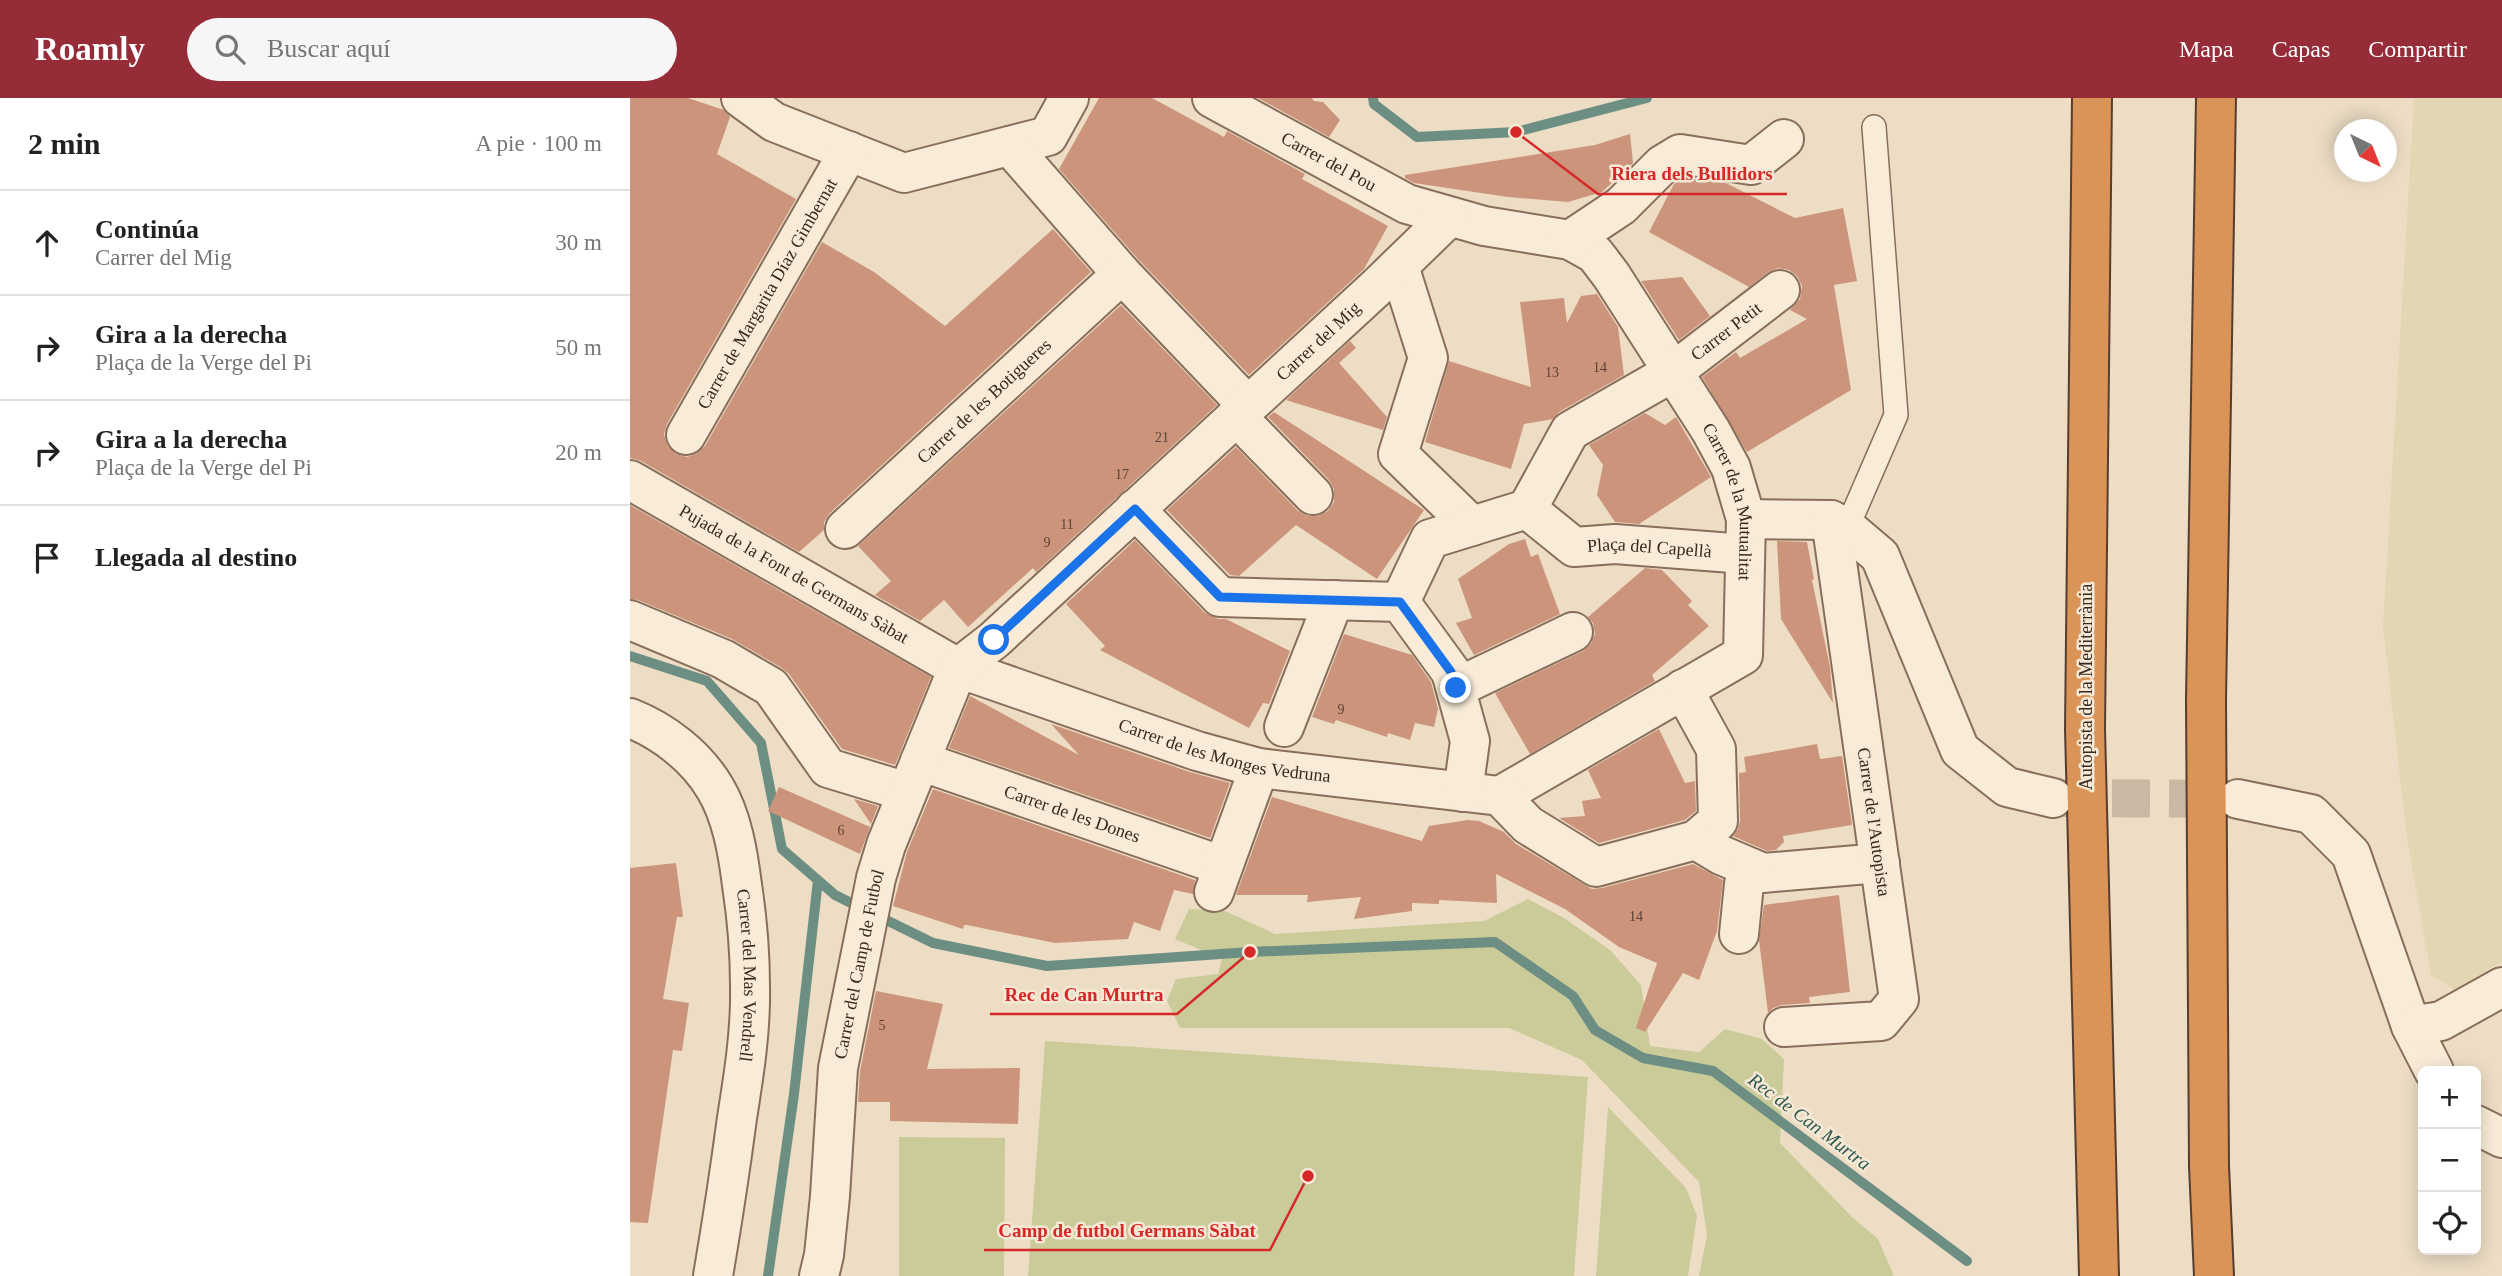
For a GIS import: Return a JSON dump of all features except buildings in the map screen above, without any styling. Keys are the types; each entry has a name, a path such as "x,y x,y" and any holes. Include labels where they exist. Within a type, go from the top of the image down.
{"highway":[{"name":"Autopista de la Mediterrània","path":"2092,98 2085,729 2099,1276"},
{"path":"2214,1276 2209,1167 2206,700 2216,98"}],"street":[{"path":"741,98 774,122 904,173 1048,136 1069,98"},
{"name":"Carrer del Pou","path":"1212,98 1406,204 1449,217"},
{"path":"1570,240 1621,206 1662,165 1681,154 1751,165 1784,139"},
{"path":"1010,146 1313,495"},
{"name":"Carrer de Margarita Díaz Gimbernat","path":"686,435 849,151"},
{"name":"Carrer de la Mutualitat","path":"1449,217 1484,226 1570,240 1595,254 1673,372 1731,468 1745,536 1743,655 1683,690 1482,794"},
{"name":"Carrer del Mig","path":"958,668 994,640 1449,217"},
{"path":"1399,266 1428,358 1398,454 1472,526"},
{"name":"Carrer de les Botigueres","path":"845,529 1122,274"},
{"name":"Carrer Petit","path":"1673,372 1780,290"},
{"path":"1400,602 1430,539 1527,509 1570,431 1673,372"},
{"name":"Pujada de la Font de Germans Sàbat","path":"630,480 958,668"},
{"path":"1135,509 1220,597 1400,602"},
{"name":"Plaça del Capellà","path":"1527,509 1574,547 1745,536"},
{"path":"1745,536 1839,524 1880,556 1960,750 2007,787 2053,798"},
{"name":"Carrer de l'Autopista","path":"1784,1027 1881,1021 1899,999 1839,524"},
{"path":"1284,727 1334,600"},
{"path":"1400,602 1451,672 1482,794 1596,867 1696,840 1718,821 1716,749 1683,690"},
{"name":"Carrer de les Dones","path":"630,620 723,659 771,687 828,768 914,777 1218,879 1259,768"},
{"path":"1456,688 1573,632"},
{"name":"Carrer de les Monges Vedruna","path":"958,668 1197,751 1259,768 1482,794"},
{"name":"Carrer del Camp de Futbol","path":"819,1276 830,1196 838,1068 876,878 886,845 958,668"},
{"name":"Carrer del Mas Vendrell","path":"630,718 646,724 671,740 694,761 715,788 730,822 740,867 751,987 747,1054 713,1276"},
{"path":"2238,799 2311,814 2351,854 2411,1026 2431,1066"},
{"path":"1696,840 1721,855 1763,873 1880,863"},
{"path":"1739,934 1744,884 1751,868"},
{"path":"2411,1026 2441,1021 2502,987"},
{"path":"2481,1128 2502,1138"}],"lane":[{"path":"1839,524 1896,415 1874,127"}],"shaded area":[{"path":"2414,98 2502,98 2502,962 2455,989 2431,975 2407,838 2383,627"}],"green space":[{"path":"1528,899 1564,918 1610,950 1641,985 1650,1046 1699,1052 1725,1029 1762,1039 1784,1059 1780,1143 1853,1218 1878,1239 1894,1276 1699,1276 1707,1235 1699,1182 1582,1060 1509,1028 1180,1028 1167,1001 1176,979 1218,974 1222,959 1175,939 1189,909 1225,911 1275,934 1484,921"},
{"path":"1045,1041 1588,1077 1574,1276 1028,1276"},
{"path":"1608,1107 1686,1188 1697,1216 1688,1276 1596,1276"},
{"path":"899,1137 1005,1138 1004,1276 899,1276"}],"waterway":[{"path":"1373,98 1374,104 1417,137 1516,132 1647,98"},
{"name":"Rec de Can Murtra","path":"630,656 707,681 761,743 782,849 835,895 861,908"},
{"path":"768,1276 794,1094 818,880"},
{"name":"Rec de Can Murtra","path":"876,915 933,943 1047,966 1250,952 1495,942 1573,996 1595,1030 1643,1058 1713,1071 1967,1261"}],"tunnel":[{"path":"2055,798 2238,799"}],"place":[{"name":"Riera dels Bullidors","path":"1516,132"},
{"name":"Rec de Can Murtra","path":"1250,952"},
{"name":"Camp de futbol Germans Sàbat","path":"1308,1176"}],"route":[{"path":"994,640 1135,509 1220,597 1400,602 1451,672 1456,688"}]}
